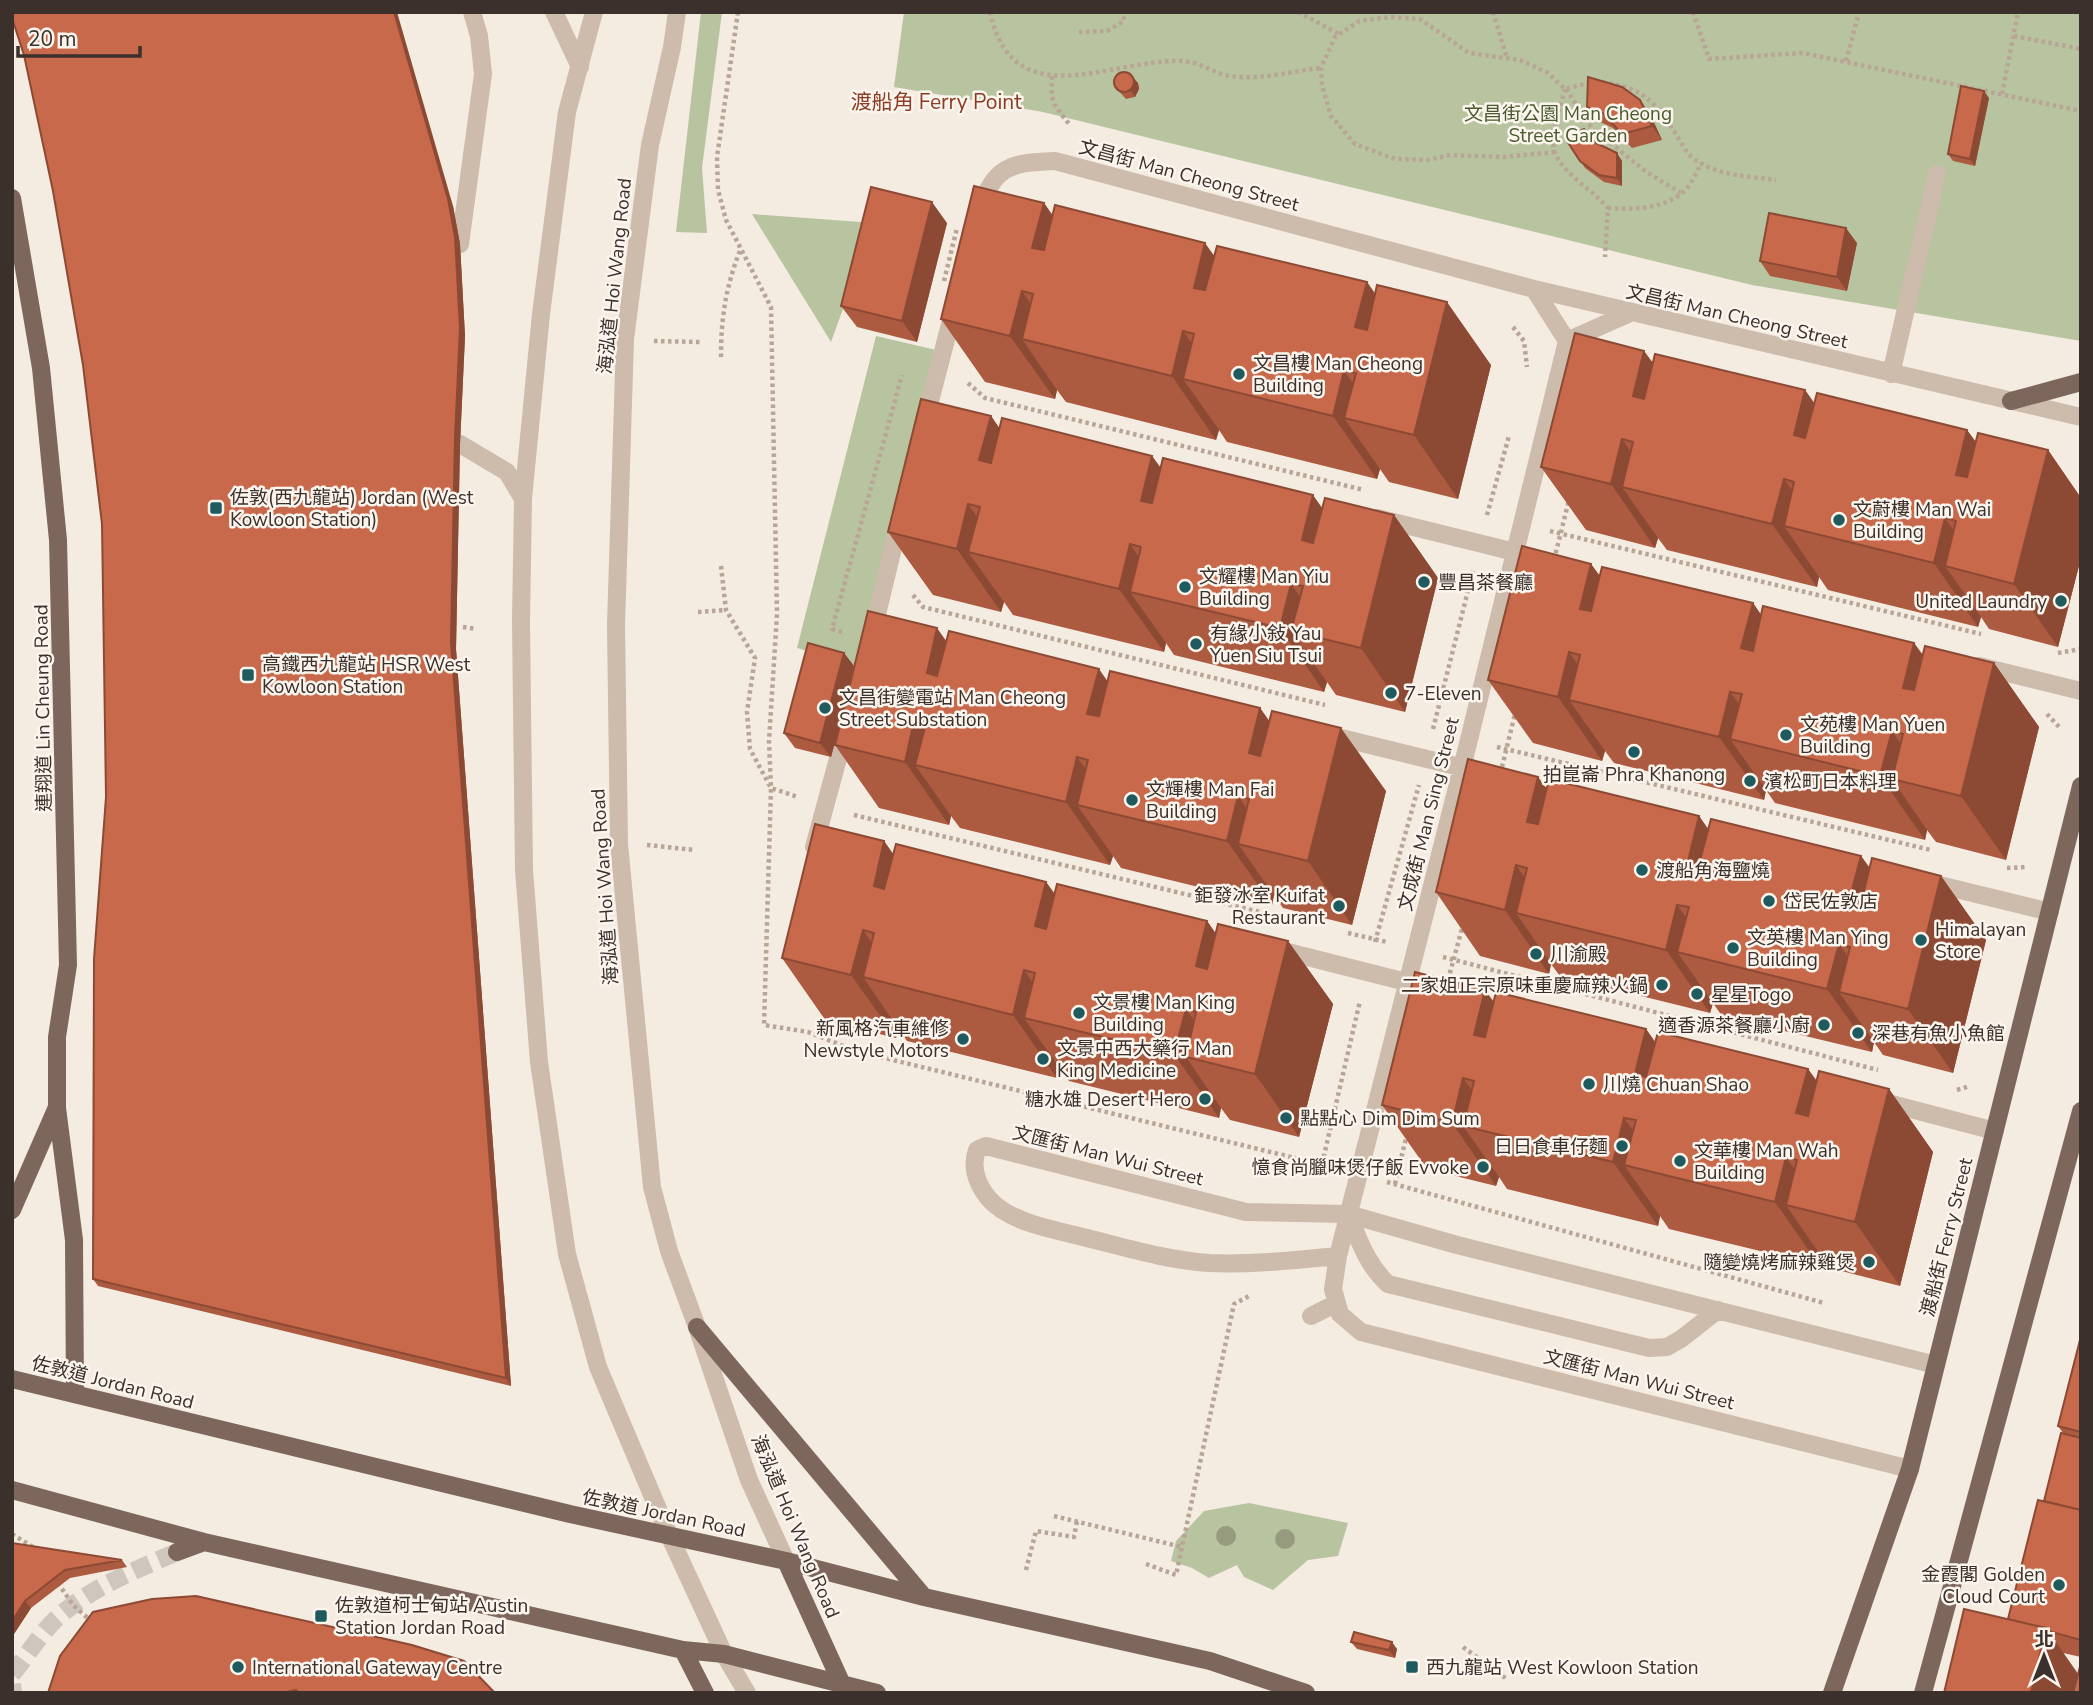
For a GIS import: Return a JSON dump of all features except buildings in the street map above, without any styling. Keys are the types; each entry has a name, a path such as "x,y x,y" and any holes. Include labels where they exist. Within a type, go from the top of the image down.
{"main road":[{"name":"連翔道 Lin Cheung Road","path":"12,198 41,368 58,540 68,965 57,1037 57,1107 12,1210"},
{"path":"2011,401 2081,382"},
{"name":"渡船街 Ferry Street","path":"1832,1693 1910,1469 2081,786"},
{"path":"57,1107 74,1240 75,1394"},
{"path":"1923,1693 2081,1111"},
{"path":"697,1326 924,1597"},
{"name":"佐敦道 Jordan Road","path":"12,1379 570,1514 786,1560 924,1597 1210,1661 1306,1693"},
{"path":"12,1490 204,1542 682,1650 724,1654 844,1689 877,1693"},
{"path":"177,1552 204,1542"},
{"name":"海泓道 Hoi Wang Road","path":"786,1560 844,1689"},
{"path":"682,1650 705,1693"}],"street":[{"path":"460,244 482,74 479,36 472,12"},
{"path":"554,12 580,67"},
{"path":"594,12 567,112 546,274 523,499 521,622 524,870 539,1062 567,1254 598,1367 669,1535 724,1654 747,1693"},
{"name":"海泓道 Hoi Wang Road","path":"677,12 650,145 625,339 616,625 619,844 652,1187 669,1251 749,1480 786,1560"},
{"name":"文昌街 Man Cheong Street","path":"976,224 987,189 1000,174 1016,163 1055,161 1630,313 2081,417"},
{"path":"1891,374 1937,174"},
{"path":"1534,289 1567,341 1630,313"},
{"path":"922,435 959,290"},
{"name":"文成街 Man Sing Street","path":"1348,1214 1567,341"},
{"path":"928,410 948,415"},
{"path":"460,444 507,472 523,499"},
{"path":"867,651 882,625 905,499"},
{"path":"1360,514 1541,558"},
{"path":"1966,662 2081,691"},
{"path":"808,868 850,714"},
{"path":"1318,733 1487,774"},
{"path":"817,835 836,839"},
{"path":"1912,879 2050,912"},
{"path":"1260,945 1432,989"},
{"path":"1869,1098 1994,1131"},
{"name":"文匯街 Man Wui Street","path":"1338,1256 1264,1263 1207,1263 1152,1254 1028,1223 1000,1209 980,1187 972,1163 977,1150 986,1146 1246,1212 1348,1214 1457,1245 1936,1365"},
{"path":"1311,1316 1337,1303 1333,1289 1348,1214"},
{"path":"1348,1214 1367,1259 1376,1273 1388,1284 1649,1348 1667,1347 1718,1310"},
{"name":"文匯街 Man Wui Street","path":"1337,1303 1340,1314 1361,1332 1910,1469"}],"path":[{"path":"738,12 717,157 721,200 726,220 771,307 778,614 769,741 771,788 764,1025 808,1032 856,1051 1322,1164"},
{"path":"990,12 1003,48 1020,64 1038,74 1093,74 1139,63 1182,61 1207,66 1224,75 1249,77 1321,68"},
{"path":"1079,32 1107,31 1124,21 1123,12"},
{"path":"1298,12 1339,34"},
{"path":"1493,12 1507,59"},
{"path":"1693,12 1709,59 1803,53 2081,111"},
{"path":"1846,61 1859,12"},
{"path":"2001,94 2018,12"},
{"path":"1555,152 1503,157 1450,155 1428,160 1395,159 1355,144 1331,116 1322,86 1321,68 1335,37 1359,21 1391,16 1420,19 1469,53 1520,60 1548,73 1565,89 1591,127 1644,171 1681,193"},
{"path":"2014,36 2081,49"},
{"path":"1052,76 1050,96 1055,108 1070,125"},
{"path":"1565,89 1595,81 1619,84 1644,94 1691,157 1722,173 1776,180"},
{"path":"1565,89 1555,129 1555,152 1567,170 1600,197 1608,208 1605,257"},
{"path":"1608,208 1649,207 1671,200 1687,189 1702,163"},
{"path":"721,357 724,303 729,279 741,248"},
{"path":"669,342 700,342"},
{"path":"721,566 726,610 755,658 747,712 750,749 771,788 802,799"},
{"path":"698,612 726,610"},
{"path":"463,627 475,629"},
{"path":"677,847 695,850"},
{"path":"1395,1184 1835,1306"},
{"path":"1146,1564 1176,1576 1234,1304 1255,1292"},
{"path":"1054,1516 1182,1547"},
{"path":"1026,1570 1036,1531 1074,1537 1077,1521"},
{"path":"12,1534 35,1548 40,1556"},
{"path":"51,1572 73,1605 91,1622"},
{"path":"1463,1647 1508,1679"}],"green space":[{"path":"701,12 722,12 702,168 707,233 676,232"},
{"name":"文昌街公園 Man Cheong Street Garden","path":"904,12 2081,12 2081,341 1752,285 1043,112 894,87"},
{"path":"752,214 874,223 831,342"},
{"path":"876,336 936,350 855,665 797,648"},
{"path":"1249,1503 1348,1523 1338,1556 1308,1560 1273,1590 1244,1577 1237,1565 1209,1578 1192,1568 1171,1561 1176,1541 1204,1511"}],"tunnel":[{"path":"12,1674 45,1631 70,1607 114,1580 177,1552"},
{"path":"12,1684 13,1693"}],"place":[{"name":"文昌樓 Man Cheong Building","path":"1239,374"},
{"name":"佐敦(西九龍站) Jordan (West Kowloon Station)","path":"216,508"},
{"name":"文蔚樓 Man Wai Building","path":"1839,520"},
{"name":"豐昌茶餐廳","path":"1424,582"},
{"name":"文耀樓 Man Yiu Building","path":"1185,587"},
{"name":"United Laundry","path":"2061,601"},
{"name":"有緣小敍 Yau Yuen Siu Tsui","path":"1196,644"},
{"name":"高鐵西九龍站 HSR West Kowloon Station","path":"248,675"},
{"name":"7-Eleven","path":"1391,693"},
{"name":"文昌街變電站 Man Cheong Street Substation","path":"825,708"},
{"name":"文苑樓 Man Yuen Building","path":"1786,735"},
{"name":"拍崑崙 Phra Khanong","path":"1634,752"},
{"name":"濱松町日本料理","path":"1750,781"},
{"name":"文輝樓 Man Fai Building","path":"1132,800"},
{"name":"渡船角海鹽燒","path":"1642,870"},
{"name":"岱民佐敦店","path":"1769,901"},
{"name":"鉅發冰室 Kuifat Restaurant","path":"1339,906"},
{"name":"Himalayan Store","path":"1921,940"},
{"name":"文英樓 Man Ying Building","path":"1733,948"},
{"name":"川渝殿","path":"1536,954"},
{"name":"二家姐正宗原味重慶麻辣火鍋","path":"1662,985"},
{"name":"星星Togo","path":"1697,994"},
{"name":"文景樓 Man King Building","path":"1079,1013"},
{"name":"適香源茶餐廳小廚","path":"1824,1025"},
{"name":"深巷有魚小魚館","path":"1858,1033"},
{"name":"新風格汽車維修 Newstyle Motors","path":"963,1039"},
{"name":"文景中西大藥行 Man King Medicine","path":"1043,1059"},
{"name":"川燒 Chuan Shao","path":"1589,1084"},
{"name":"糖水雄 Desert Hero","path":"1205,1099"},
{"name":"點點心 Dim Dim Sum","path":"1286,1118"},
{"name":"日日食車仔麵","path":"1622,1146"},
{"name":"文華樓 Man Wah Building","path":"1680,1161"},
{"name":"憶食尚臘味煲仔飯 Evvoke","path":"1483,1167"},
{"name":"隨變燒烤麻辣雞煲","path":"1869,1262"},
{"name":"金霞閣 Golden Cloud Court","path":"2059,1585"},
{"name":"佐敦道柯士甸站 Austin Station Jordan Road","path":"321,1616"},
{"name":"International Gateway Centre","path":"238,1667"},
{"name":"西九龍站 West Kowloon Station","path":"1412,1667"}],"district":[{"name":"渡船角 Ferry Point","path":"936,102"}]}
